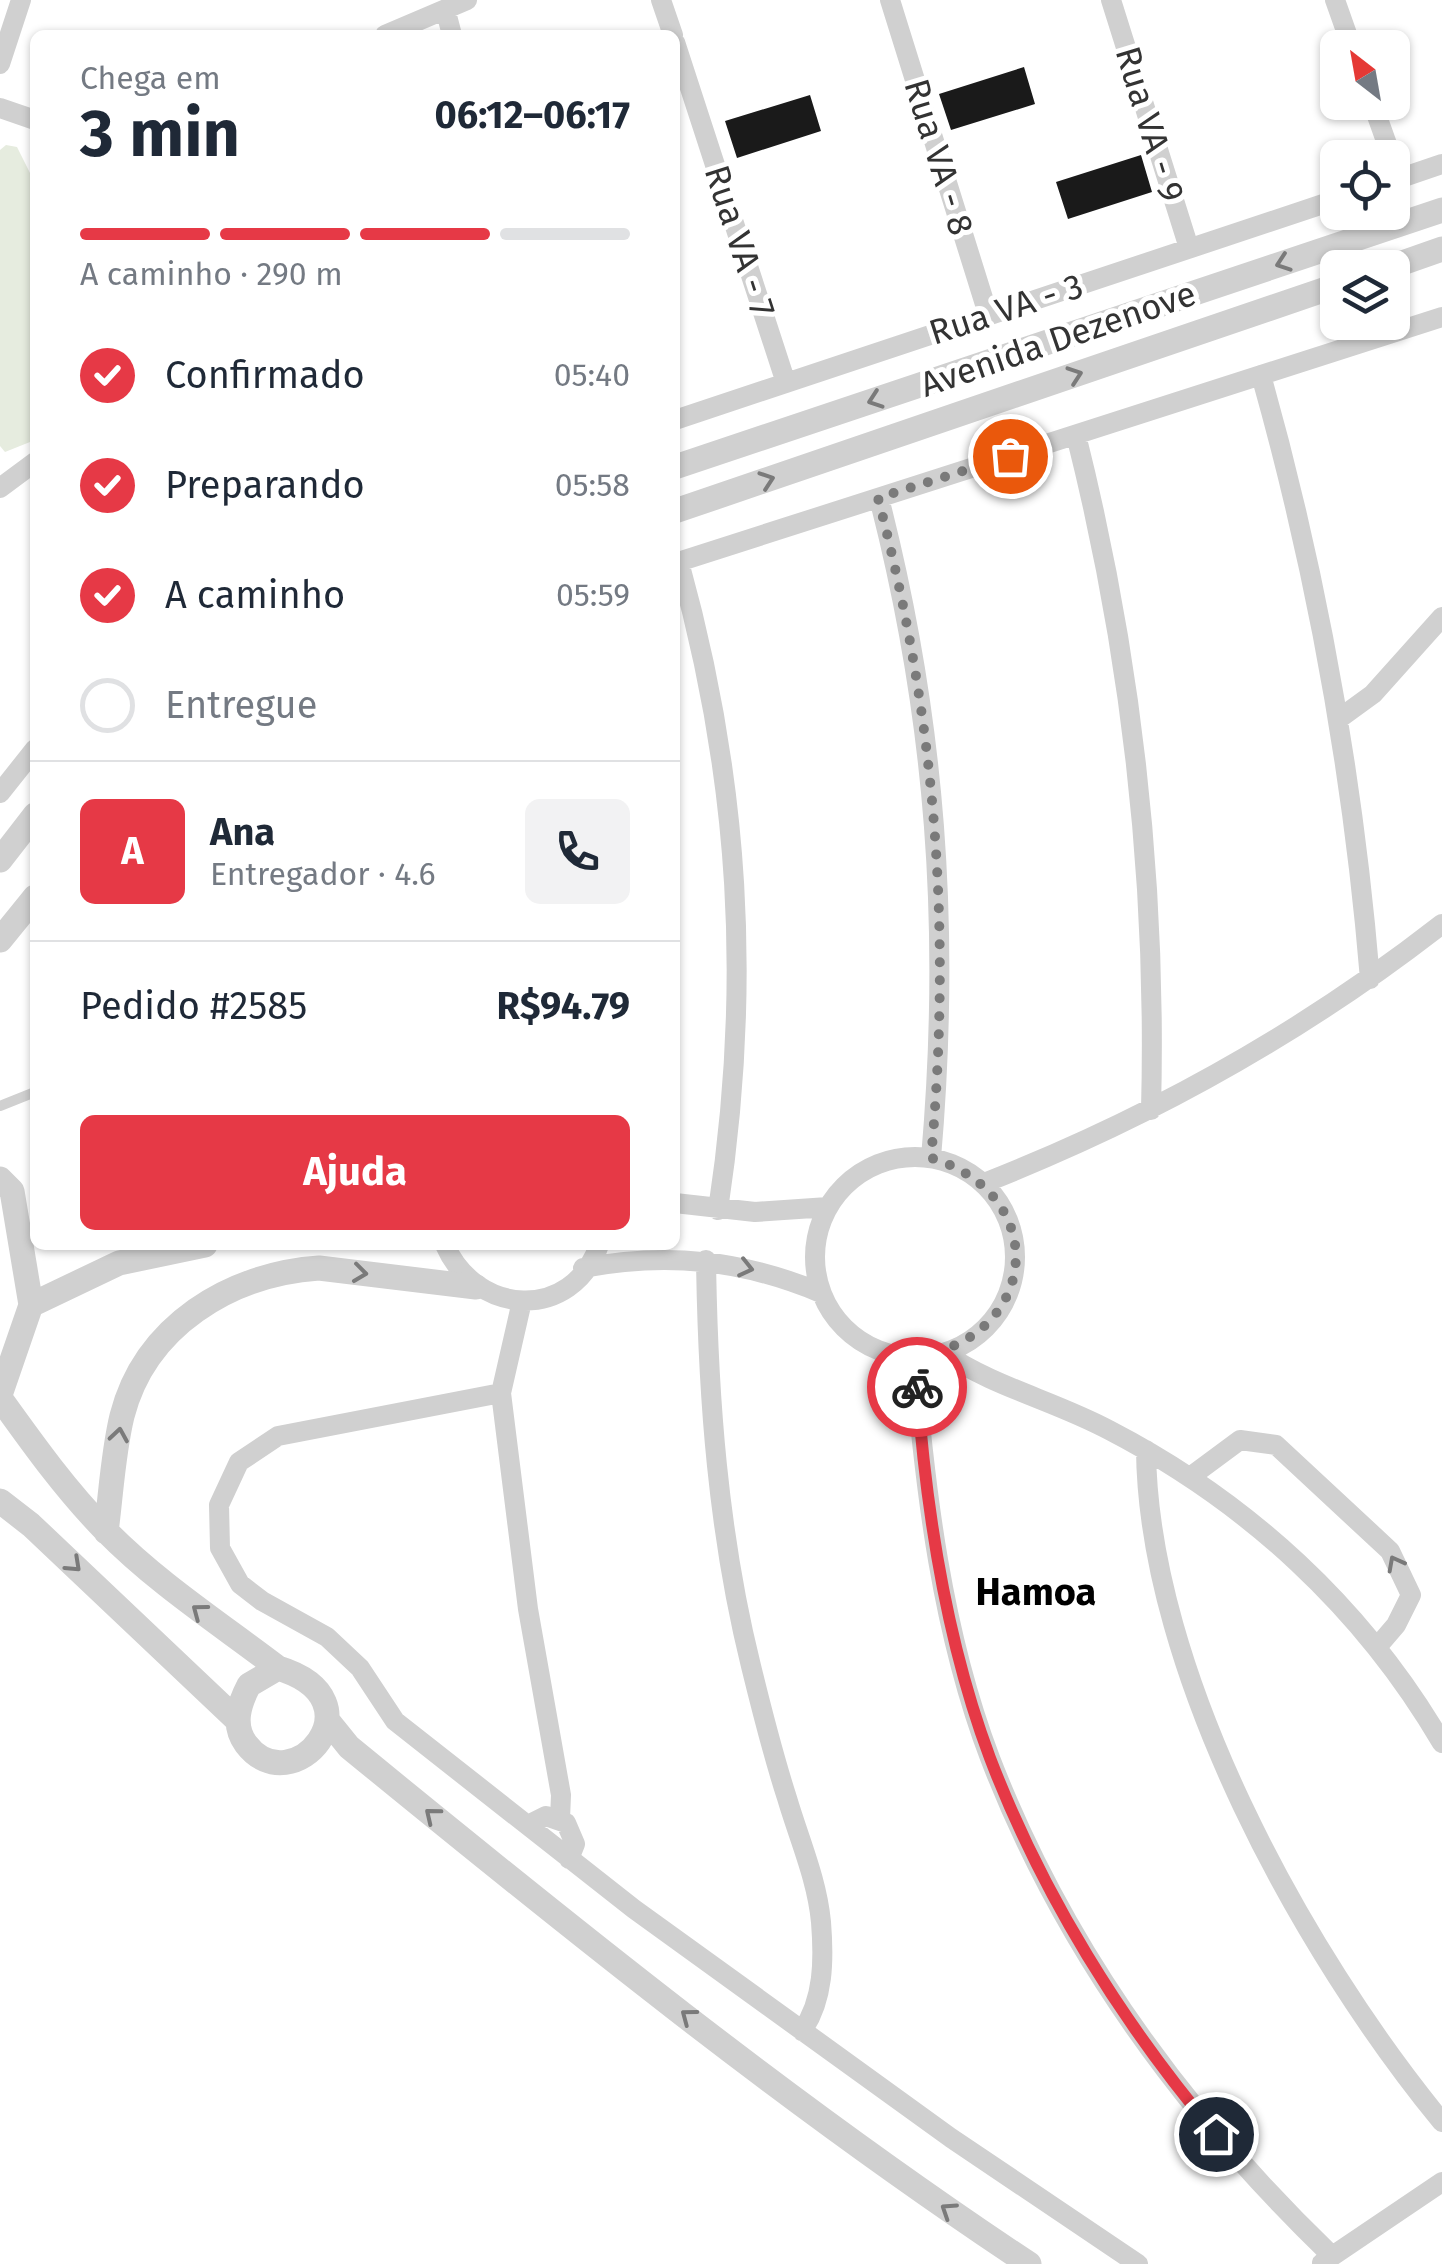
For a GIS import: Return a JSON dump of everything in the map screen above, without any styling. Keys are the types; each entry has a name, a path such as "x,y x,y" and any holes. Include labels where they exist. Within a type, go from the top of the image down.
{"street":[{"path":"0,64 21,0"},
{"path":"398,30 468,0"},
{"path":"661,0 671,30"},
{"name":"Rua VA - 8","path":"890,0 988,314"},
{"name":"Rua VA - 9","path":"1111,0 1189,248"},
{"path":"1335,0 1346,30"},
{"path":"446,12 451,30"},
{"name":"Rua VA - 7","path":"680,57 786,383"},
{"path":"0,108 30,118"},
{"path":"1410,167 1442,164"},
{"name":"Rua VA - 3","path":"680,418 1320,205"},
{"name":"Avenida Dezenove","path":"680,465 1442,210"},
{"path":"1410,260 1442,249"},
{"name":"Avenida Dezenove","path":"680,509 1320,291"},
{"path":"680,561 1442,317"},
{"path":"1262,375 1306,546 1340,718 1361,874 1370,979"},
{"path":"1076,435 1109,574 1142,794 1152,952 1152,1110"},
{"path":"4,479 30,465"},
{"path":"878,498 920,686 938,842 942,975 931,1158"},
{"path":"680,574 719,732 738,908 734,1090 718,1210"},
{"path":"1340,718 1373,694 1442,617"},
{"path":"0,793 30,755"},
{"path":"0,860 30,821"},
{"path":"0,940 30,903"},
{"path":"984,1184 1152,1110 1284,1036 1370,979 1442,924"},
{"path":"900,1158 931,1158 959,1166 984,1184 1002,1207 1014,1235 1016,1265 1008,1294 993,1320 971,1340 944,1353 914,1357 885,1353 858,1340 836,1319 821,1294 814,1264 817,1234 828,1207 847,1183 872,1166 900,1158"},
{"path":"16,1188 31,1305 0,1397 64,1486 106,1532 163,1583 278,1668 314,1685 322,1695 328,1721 349,1747 585,1938 932,2200 1029,2264"},
{"path":"680,1203 718,1210 828,1207"},
{"path":"31,1305 120,1263 181,1250"},
{"path":"443,1250 476,1287 498,1298 522,1301 546,1298 568,1287 586,1271 596,1250"},
{"path":"586,1271 584,1268 645,1259 706,1260 765,1272 821,1294"},
{"path":"706,1260 715,1445 736,1594 767,1730 810,1868 820,1918 818,1992 814,2014 802,2031"},
{"path":"106,1532 123,1412 163,1338 202,1306 247,1281 319,1268 476,1287"},
{"path":"522,1301 501,1393 528,1610 561,1795 560,1819"},
{"path":"944,1353 984,1377 1067,1409 1146,1450 1190,1477 1284,1549 1378,1646 1409,1686 1442,1743"},
{"path":"914,1357 928,1495 954,1628 990,1756 1020,1827 1077,1936 1166,2071 1326,2259 1442,2182"},
{"path":"501,1393 278,1436 264,1442 230,1475 218,1505 218,1534 225,1561 250,1594 327,1636 360,1668 395,1721 569,1859 966,2149 1138,2264"},
{"path":"1190,1477 1240,1440 1276,1445 1390,1550 1411,1595 1396,1624 1378,1646"},
{"path":"1146,1450 1152,1529 1174,1624 1222,1754 1315,1939 1388,2052 1442,2122"},
{"path":"0,1501 31,1525 238,1721 247,1746 269,1760 282,1762 308,1755 324,1734 328,1721"},
{"path":"238,1721 250,1685 278,1668"},
{"path":"528,1826 546,1816 560,1819 574,1836 569,1859"}],"lane":[{"path":"0,1106 30,1094"}],"shaded area":[{"path":"6,145 17,147 30,173 30,442 5,452 0,446 0,150"}],"building":[{"path":"1024,67 1035,104 951,130 939,94"},
{"path":"810,95 821,131 737,158 725,121"},
{"path":"1141,155 1152,192 1068,219 1056,182"}],"way so far":[{"path":"917,1387 914,1357 944,1353 971,1340 993,1320 1008,1294 1016,1265 1014,1235 1002,1207 984,1184 959,1166 931,1158 942,975 938,842 932,772 911,634 878,498 1010,456"}],"district":[{"name":"Hamoa","path":"1036,1592"}],"route":[{"path":"917,1387 928,1495 940,1562 970,1692 990,1756 1040,1868 1101,1976 1166,2071 1216,2134"}]}
